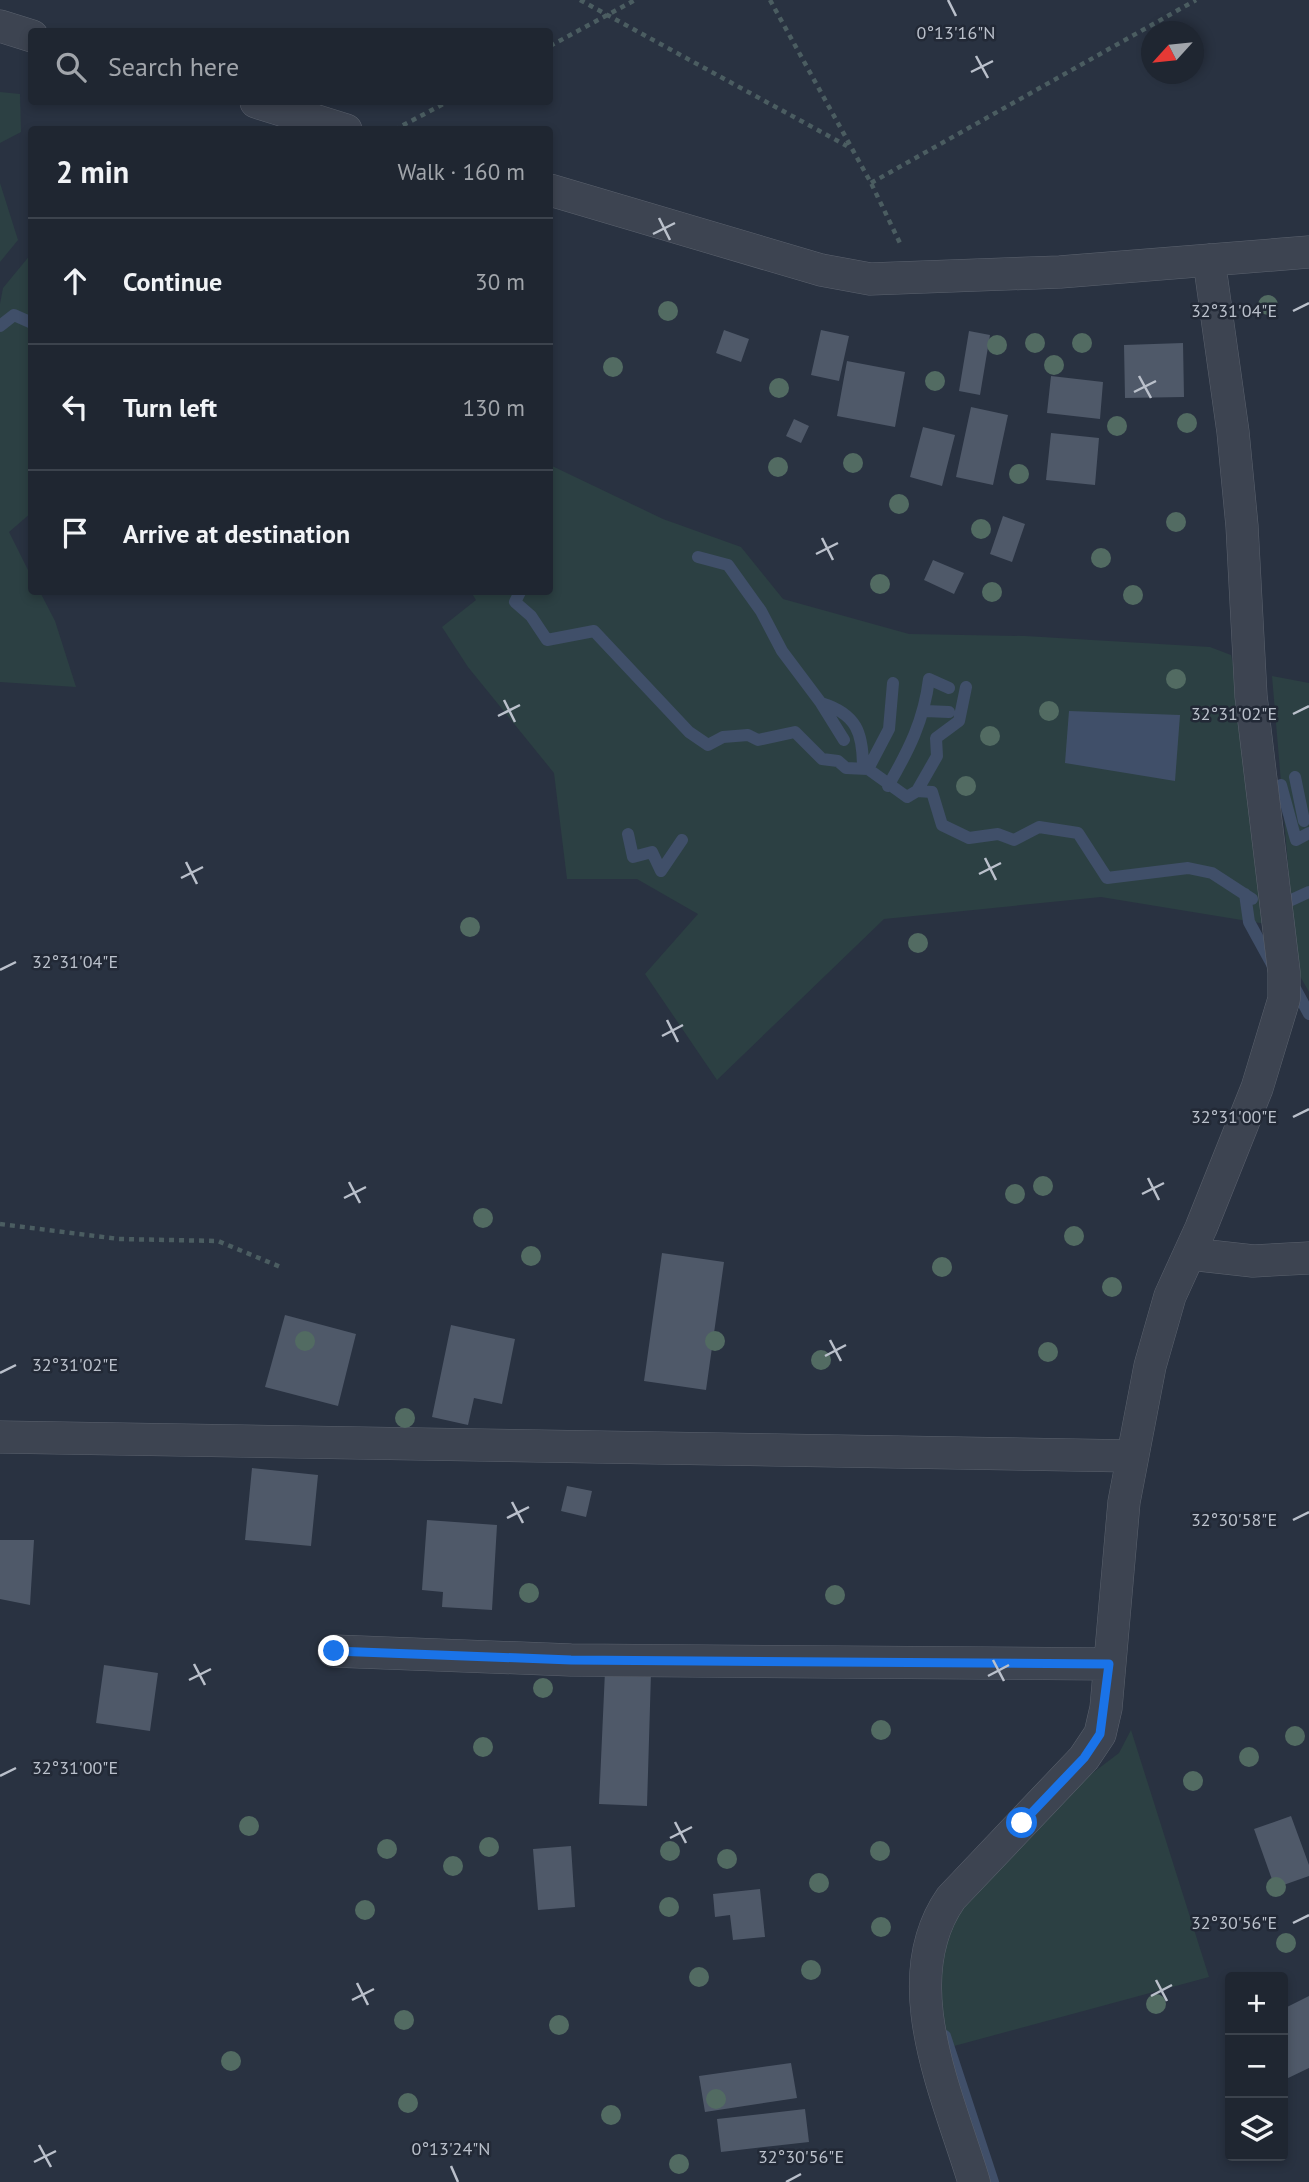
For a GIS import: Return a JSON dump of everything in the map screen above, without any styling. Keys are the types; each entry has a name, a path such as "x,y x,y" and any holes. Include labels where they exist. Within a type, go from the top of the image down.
{"street":[{"path":"0,26 28,35"},
{"path":"266,105 333,126"},
{"path":"553,191 821,270 870,279 1060,272 1309,251"},
{"path":"974,2182 925,2016 930,1940 941,1912 951,1898 1092,1748 1104,1721 1124,1502 1131,1456 1160,1322 1256,1088 1284,999 1284,972 1251,696 1240,490 1209,260"},
{"path":"1190,1254 1254,1261 1309,1258"},
{"path":"0,1437 1131,1456"},
{"path":"334,1651 571,1660 1109,1664"}],"path":[{"path":"580,0 849,147"},
{"path":"553,44 635,0"},
{"path":"770,0 871,183 917,278"},
{"path":"871,183 1196,0"},
{"path":"402,126 441,105"},
{"path":"0,1224 119,1239 218,1241 283,1268"}],"green space":[{"path":"0,92 20,94 21,132 0,143"},
{"path":"0,183 18,240 0,262"},
{"path":"28,258 28,516 9,532 28,570 28,595 42,595 55,621 76,687 0,682 0,304 3,288"},
{"path":"553,466 663,519 741,547 783,599 909,634 1025,636 1210,647 1231,655 1246,720 1266,924 1101,897 884,919 717,1080 645,974 698,914 637,879 567,879 554,773 468,667 442,627 476,600 473,595 553,595"},
{"path":"1272,676 1309,683 1309,992 1297,971"},
{"path":"1131,1730 1209,1977 943,2049 928,2012 942,1887 1119,1753"}],"water":[{"path":"1069,711 1180,715 1175,781 1065,763"}],"building":[{"path":"724,330 749,339 741,362 716,353"},
{"path":"821,330 849,336 839,381 811,375"},
{"path":"969,331 990,335 980,395 959,391"},
{"path":"1183,343 1184,397 1125,398 1124,345"},
{"path":"847,361 905,372 895,427 837,416"},
{"path":"1051,376 1103,382 1100,419 1047,413"},
{"path":"971,407 1008,415 993,485 956,477"},
{"path":"794,419 809,426 801,443 786,436"},
{"path":"923,427 955,435 942,486 910,477"},
{"path":"1051,433 1099,438 1095,485 1046,480"},
{"path":"1003,516 1025,524 1012,562 990,554"},
{"path":"933,560 964,573 954,594 924,580"},
{"path":"662,1253 724,1262 706,1390 644,1381"},
{"path":"285,1315 356,1334 338,1406 265,1387"},
{"path":"451,1325 515,1339 502,1404 474,1398 468,1425 432,1417"},
{"path":"252,1468 318,1475 311,1546 245,1540"},
{"path":"567,1486 592,1491 586,1517 561,1511"},
{"path":"427,1520 497,1525 492,1610 442,1607 443,1592 422,1590"},
{"path":"0,1540 34,1540 30,1605 0,1599"},
{"path":"104,1665 158,1673 150,1731 96,1723"},
{"path":"605,1671 651,1673 647,1806 599,1804"},
{"path":"1291,1816 1309,1865 1309,1876 1275,1888 1254,1829"},
{"path":"571,1846 575,1907 538,1910 533,1849"},
{"path":"760,1889 765,1937 733,1940 730,1915 715,1917 713,1894"},
{"path":"1309,1996 1309,2068 1288,2078 1288,2035 1288,2006"},
{"path":"791,2063 797,2098 705,2112 699,2076"},
{"path":"805,2109 809,2142 721,2152 717,2119"}],"waterway":[{"path":"0,326 14,315 28,321"},
{"path":"698,557 728,565 761,611 782,651 821,703 844,740"},
{"path":"518,595 515,602 531,616 547,640 594,631 689,732 708,745 723,737 748,735 758,740 795,732 822,759 838,761 846,768 868,769 907,797 917,791 932,792 942,825 969,838 998,834 1014,840 1039,827 1078,833 1107,878 1188,868 1212,873 1252,899"},
{"path":"888,786 914,734 929,679 949,688"},
{"path":"868,769 889,729 893,683"},
{"path":"917,791 937,756 936,738 959,721 966,687"},
{"path":"821,703 843,713 856,726 862,745 863,768"},
{"path":"925,711 949,712"},
{"path":"1295,777 1304,821"},
{"path":"1281,785 1296,840 1309,833"},
{"path":"628,834 633,857 652,852 661,871 682,840"},
{"path":"1287,902 1309,892"},
{"path":"1245,894 1249,922 1272,964"},
{"path":"1296,990 1309,1014"},
{"path":"945,2036 993,2182"}],"route":[{"path":"334,1651 571,1660 1109,1664 1106,1708 1100,1734 1084,1758 1022,1823"}]}
